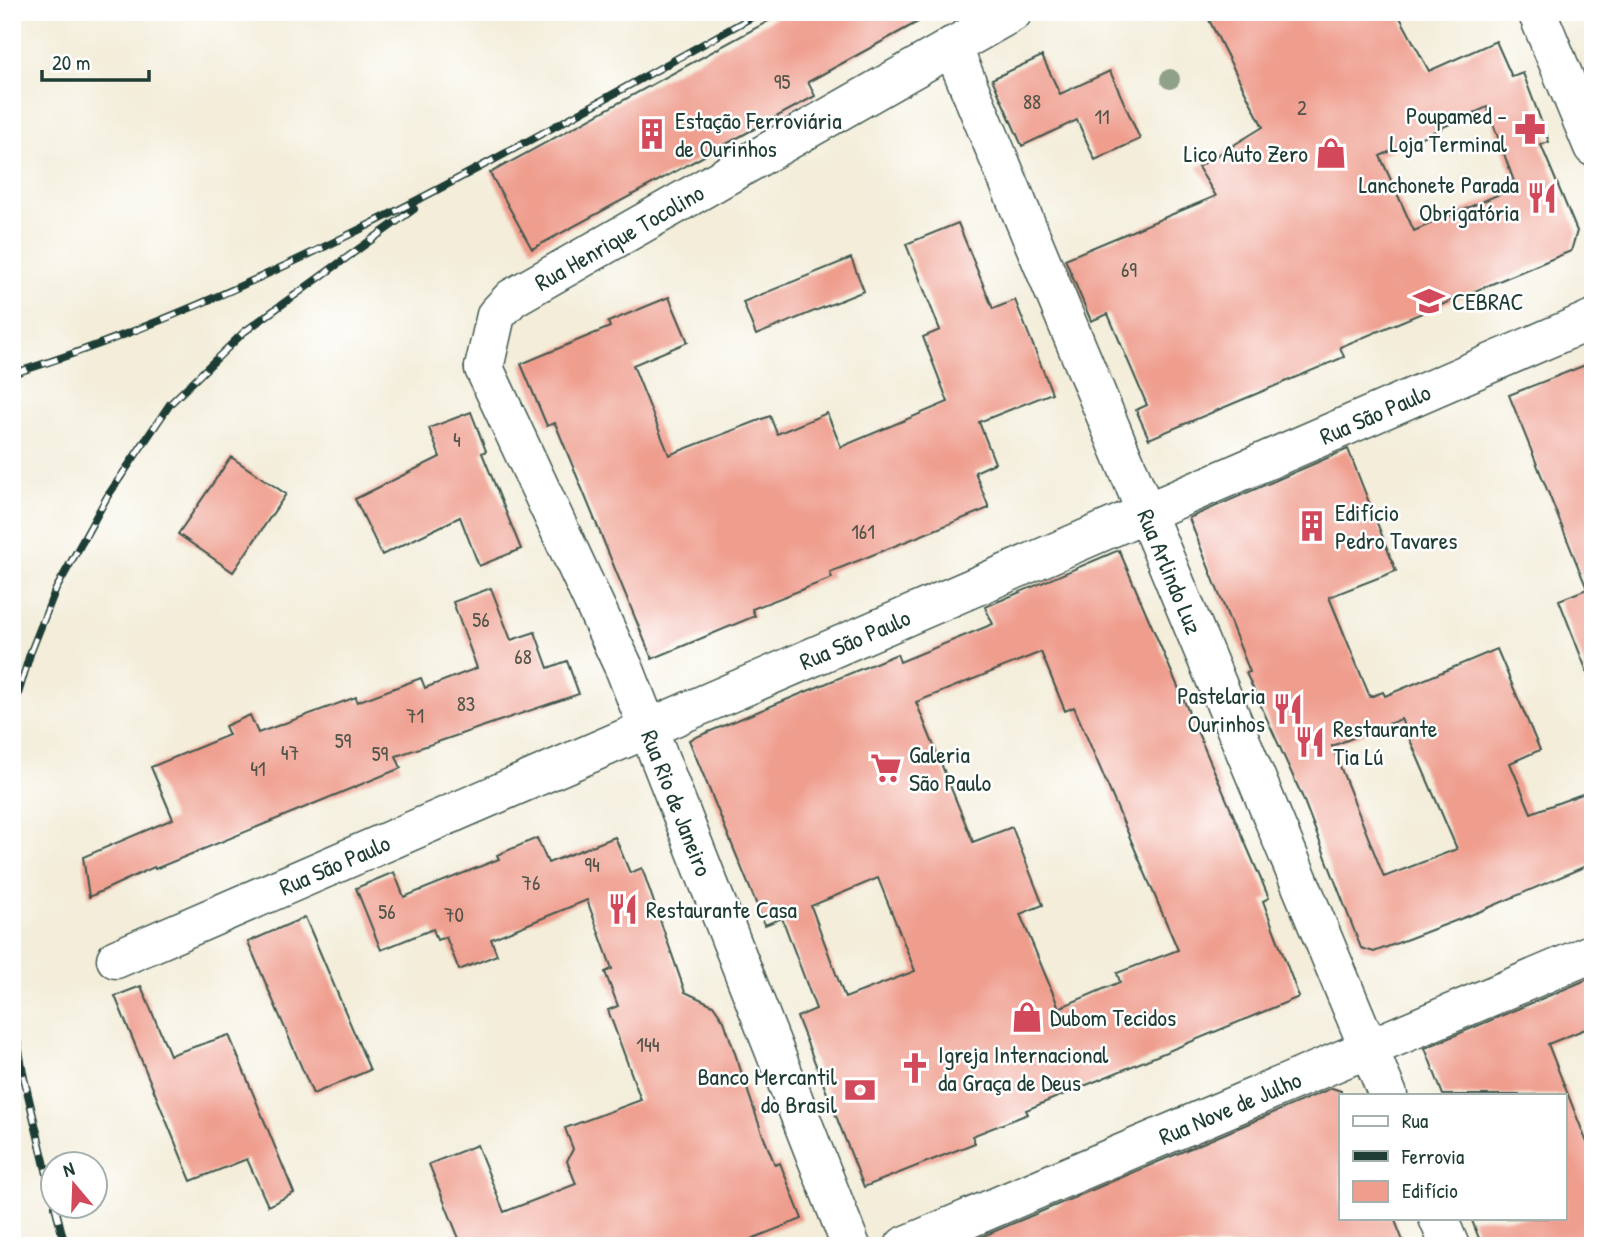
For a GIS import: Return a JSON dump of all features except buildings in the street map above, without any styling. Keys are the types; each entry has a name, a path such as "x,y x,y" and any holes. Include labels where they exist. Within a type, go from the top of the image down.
{"street":[{"name":"Rua Henrique Tocolino","path":"483,368 496,315 512,298 1013,12"},
{"path":"1537,12 1593,147"},
{"name":"Rua Arlindo Luz","path":"952,46 1388,1094"},
{"name":"Rua São Paulo","path":"116,959 1593,318"},
{"name":"Rua Rio de Janeiro","path":"483,368 625,670 851,1246"},
{"name":"Rua Nove de Julho","path":"904,1246 1593,953"},
{"path":"1439,1220 1450,1246"}],"railway":[{"path":"12,374 109,341 205,302 300,258 488,163 761,12"},
{"path":"12,714 30,654 55,591 107,497 170,404 244,332 414,209"},
{"path":"12,1012 41,1150"},
{"path":"58,1220 65,1246"}],"place":[{"name":"Poupamed - Loja Terminal","path":"1530,129"},
{"name":"Estação Ferroviária de Ourinhos","path":"652,134"},
{"name":"Lico Auto Zero","path":"1331,153"},
{"name":"Lanchonete Parada Obrigatória","path":"1542,198"},
{"name":"CEBRAC","path":"1429,301"},
{"name":"Edifício Pedro Tavares","path":"1312,526"},
{"name":"Pastelaria Ourinhos","path":"1288,709"},
{"name":"Restaurante Tia Lú","path":"1310,742"},
{"name":"Galeria São Paulo","path":"886,768"},
{"name":"Restaurante Casa","path":"623,909"},
{"name":"Dubom Tecidos","path":"1027,1017"},
{"name":"Igreja Internacional da Graça de Deus","path":"915,1068"},
{"name":"Banco Mercantil do Brasil","path":"860,1090"}]}
